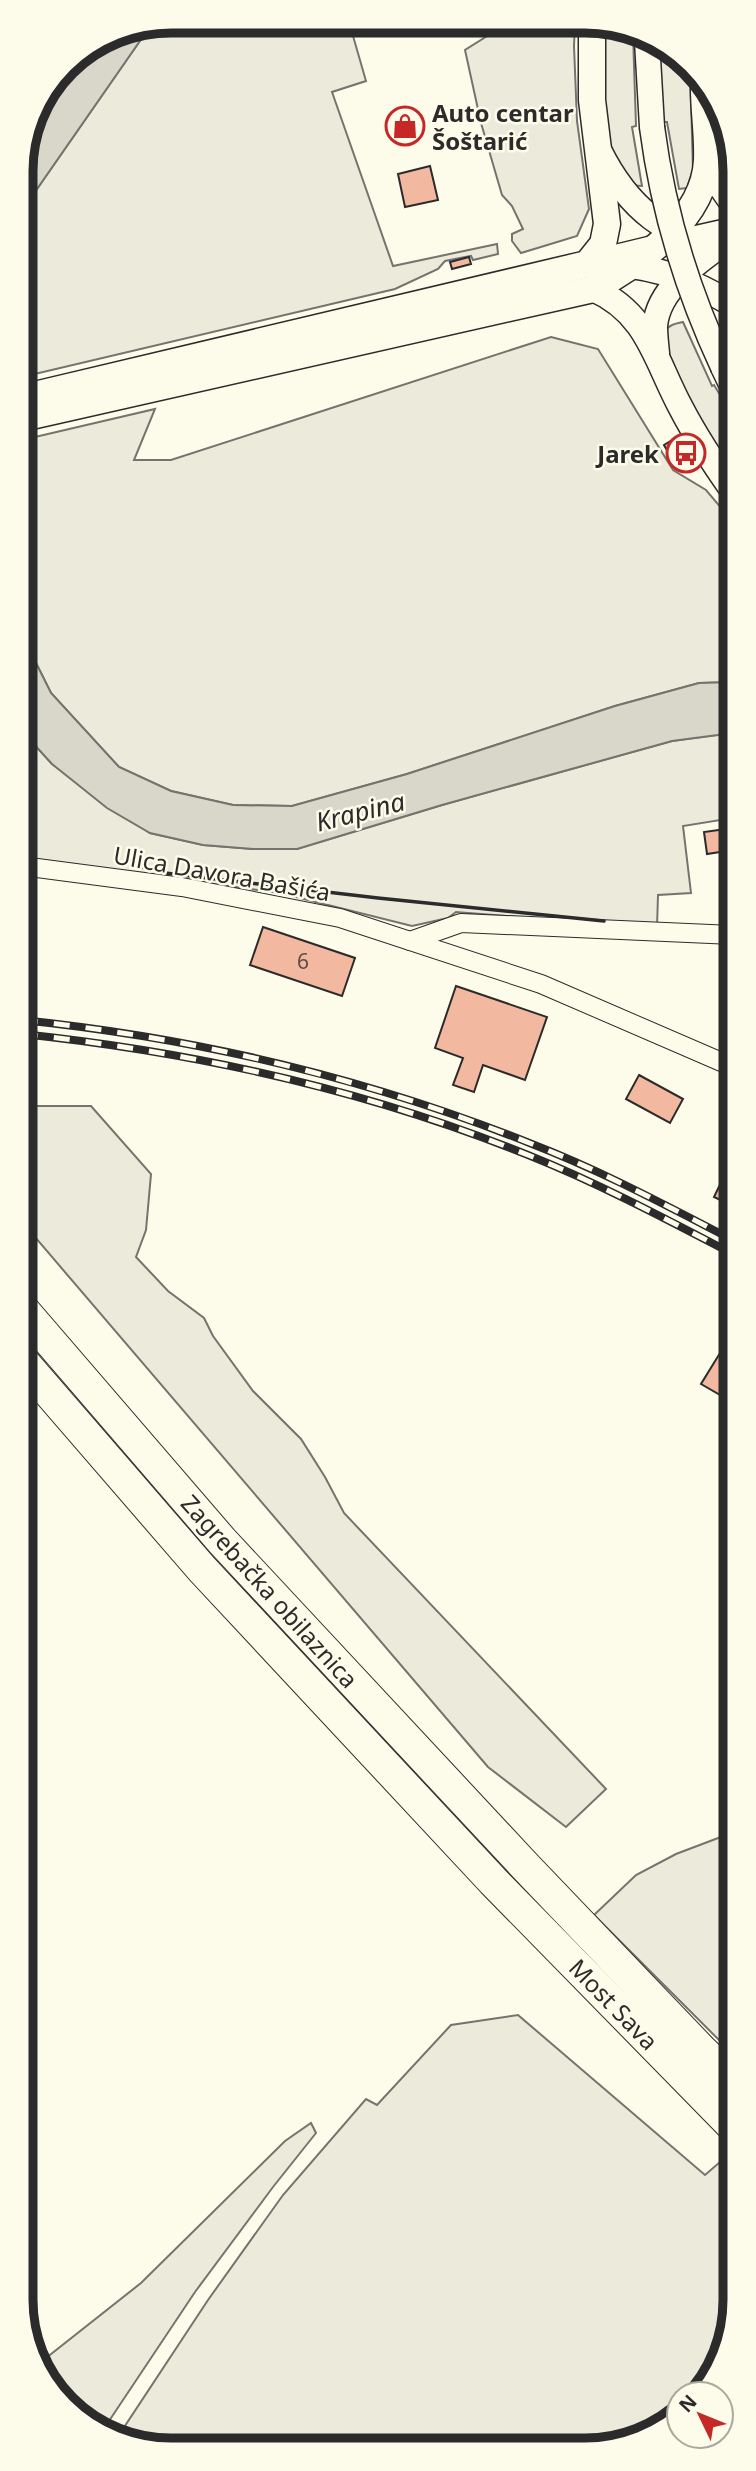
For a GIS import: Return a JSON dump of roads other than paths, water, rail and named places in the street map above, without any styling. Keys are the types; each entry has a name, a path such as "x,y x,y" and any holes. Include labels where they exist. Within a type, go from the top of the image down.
{"highway":[{"name":"Zagrebačka obilaznica","path":"33,1322 222,1541 525,1866"},
{"name":"Zagrebačka obilaznica","path":"33,1374 202,1569 493,1881"},
{"name":"Most Sava","path":"525,1866 722,2070"},
{"name":"Most Sava","path":"493,1881 722,2115"}],"main road":[{"path":"591,272 603,244 607,224 592,100 592,34"},
{"path":"647,49 652,127 660,185 676,247 701,318 723,366"},
{"path":"657,354 655,325 690,210 704,184 708,160 705,103"},
{"path":"596,143 611,174 630,200 649,216 677,255 706,288 723,298"},
{"path":"708,160 713,176 723,190"},
{"path":"34,414 149,379 591,272 723,245"},
{"path":"591,272 633,266 677,255"},
{"path":"591,272 643,330 657,354 680,407 723,475"},
{"path":"34,396 149,379"}],"street":[{"name":"Ulica Davora Bašića","path":"34,868 195,890 340,918 541,984 723,1062"},
{"path":"410,941 461,923 723,935"}],"water":[{"path":"143,36 34,193 34,162 38,135 56,95 67,80 95,56 110,47"},
{"name":"Krapina","path":"34,659 51,693 119,767 171,791 233,805 292,806 407,774 615,706 699,683 723,682 723,734 672,741 442,805 297,849 203,845 150,833 107,808 52,764 34,744"}],"railway":[{"path":"34,1021 217,1050 281,1064 408,1100 558,1154 723,1235"},
{"path":"34,1035 151,1051 215,1063 279,1077 405,1111 554,1166 722,1249"}],"place":[{"name":"Auto centar Šoštarić","path":"405,126"},
{"name":"Jarek","path":"686,453"}]}
